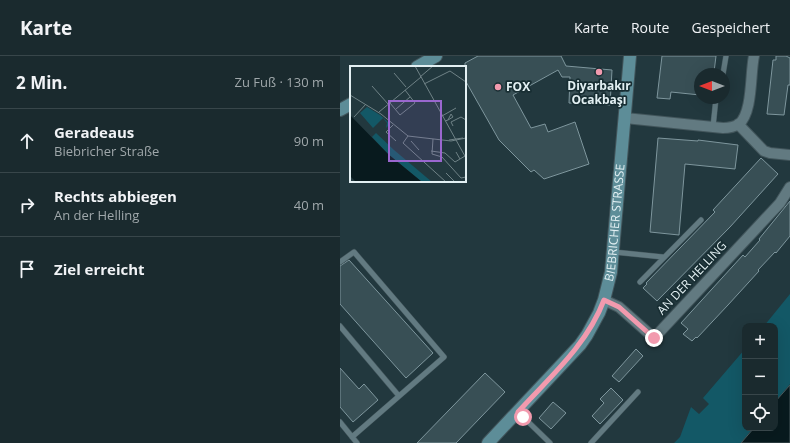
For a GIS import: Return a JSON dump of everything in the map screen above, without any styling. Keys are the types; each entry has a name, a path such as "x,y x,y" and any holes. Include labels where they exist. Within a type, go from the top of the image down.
{"street":[{"path":"419,66 436,56"},
{"name":"BIEBRICHER STRASSE","path":"488,443 580,345 593,325 604,300 611,272 630,56"},
{"path":"625,118 713,127 731,127 738,124 744,118 748,108 754,56"},
{"path":"340,110 350,105"},
{"path":"738,124 764,151 770,154 790,156"},
{"name":"AN DER HELLING","path":"604,300 619,307 654,338 780,203 790,187"}],"lane":[{"path":"725,68 726,56"},
{"path":"713,127 715,104"},
{"path":"640,282 663,257 702,220"},
{"path":"340,262 354,252 444,357 352,436"},
{"path":"612,252 663,257"},
{"path":"340,326 399,396"},
{"path":"591,443 638,392"},
{"path":"518,412 550,443"},
{"path":"340,422 357,443"}],"shaded area":[{"path":"790,294 790,384 778,398 778,323 766,323"},
{"path":"742,352 742,431 751,431 741,443 674,443 680,437 691,407 699,414 709,404 703,398"},
{"path":"790,385 790,443 741,443 751,431 778,431 778,399"}],"building":[{"path":"478,56 561,56 566,66 612,70 610,105 569,103 570,77 562,77 558,70 513,95 531,128 545,124 548,132 575,122 589,164 544,179 534,170 531,172 499,140 466,82 465,63"},
{"path":"662,56 716,56 714,68 694,68 694,94 671,92 670,99 657,98"},
{"path":"776,56 786,56 790,58 790,85 788,85 784,115 767,114 773,60 776,60"},
{"path":"658,138 698,140 738,145 735,169 685,164 679,235 650,232"},
{"path":"761,158 778,174 730,227 657,301 643,288 647,284 646,283 715,212 713,210"},
{"path":"790,201 790,236 728,305 697,338 696,337 692,341 683,334 688,329 681,323 743,255 745,257"},
{"path":"349,260 433,353 406,378 340,304 340,266"},
{"path":"636,349 643,356 619,382 612,376"},
{"path":"340,368 359,389 364,384 378,400 353,422 340,407"},
{"path":"485,373 505,392 456,443 417,443"},
{"path":"611,388 623,400 600,424 592,416 604,403 600,399"},
{"path":"553,402 566,413 551,429 539,418"}],"place":[{"name":"Diyarbakır Ocakbaşı","path":"599,72"},
{"name":"FOX","path":"498,87"}],"route":[{"path":"523,417 518,412 580,345 593,325 604,300 619,307 654,338"}]}
